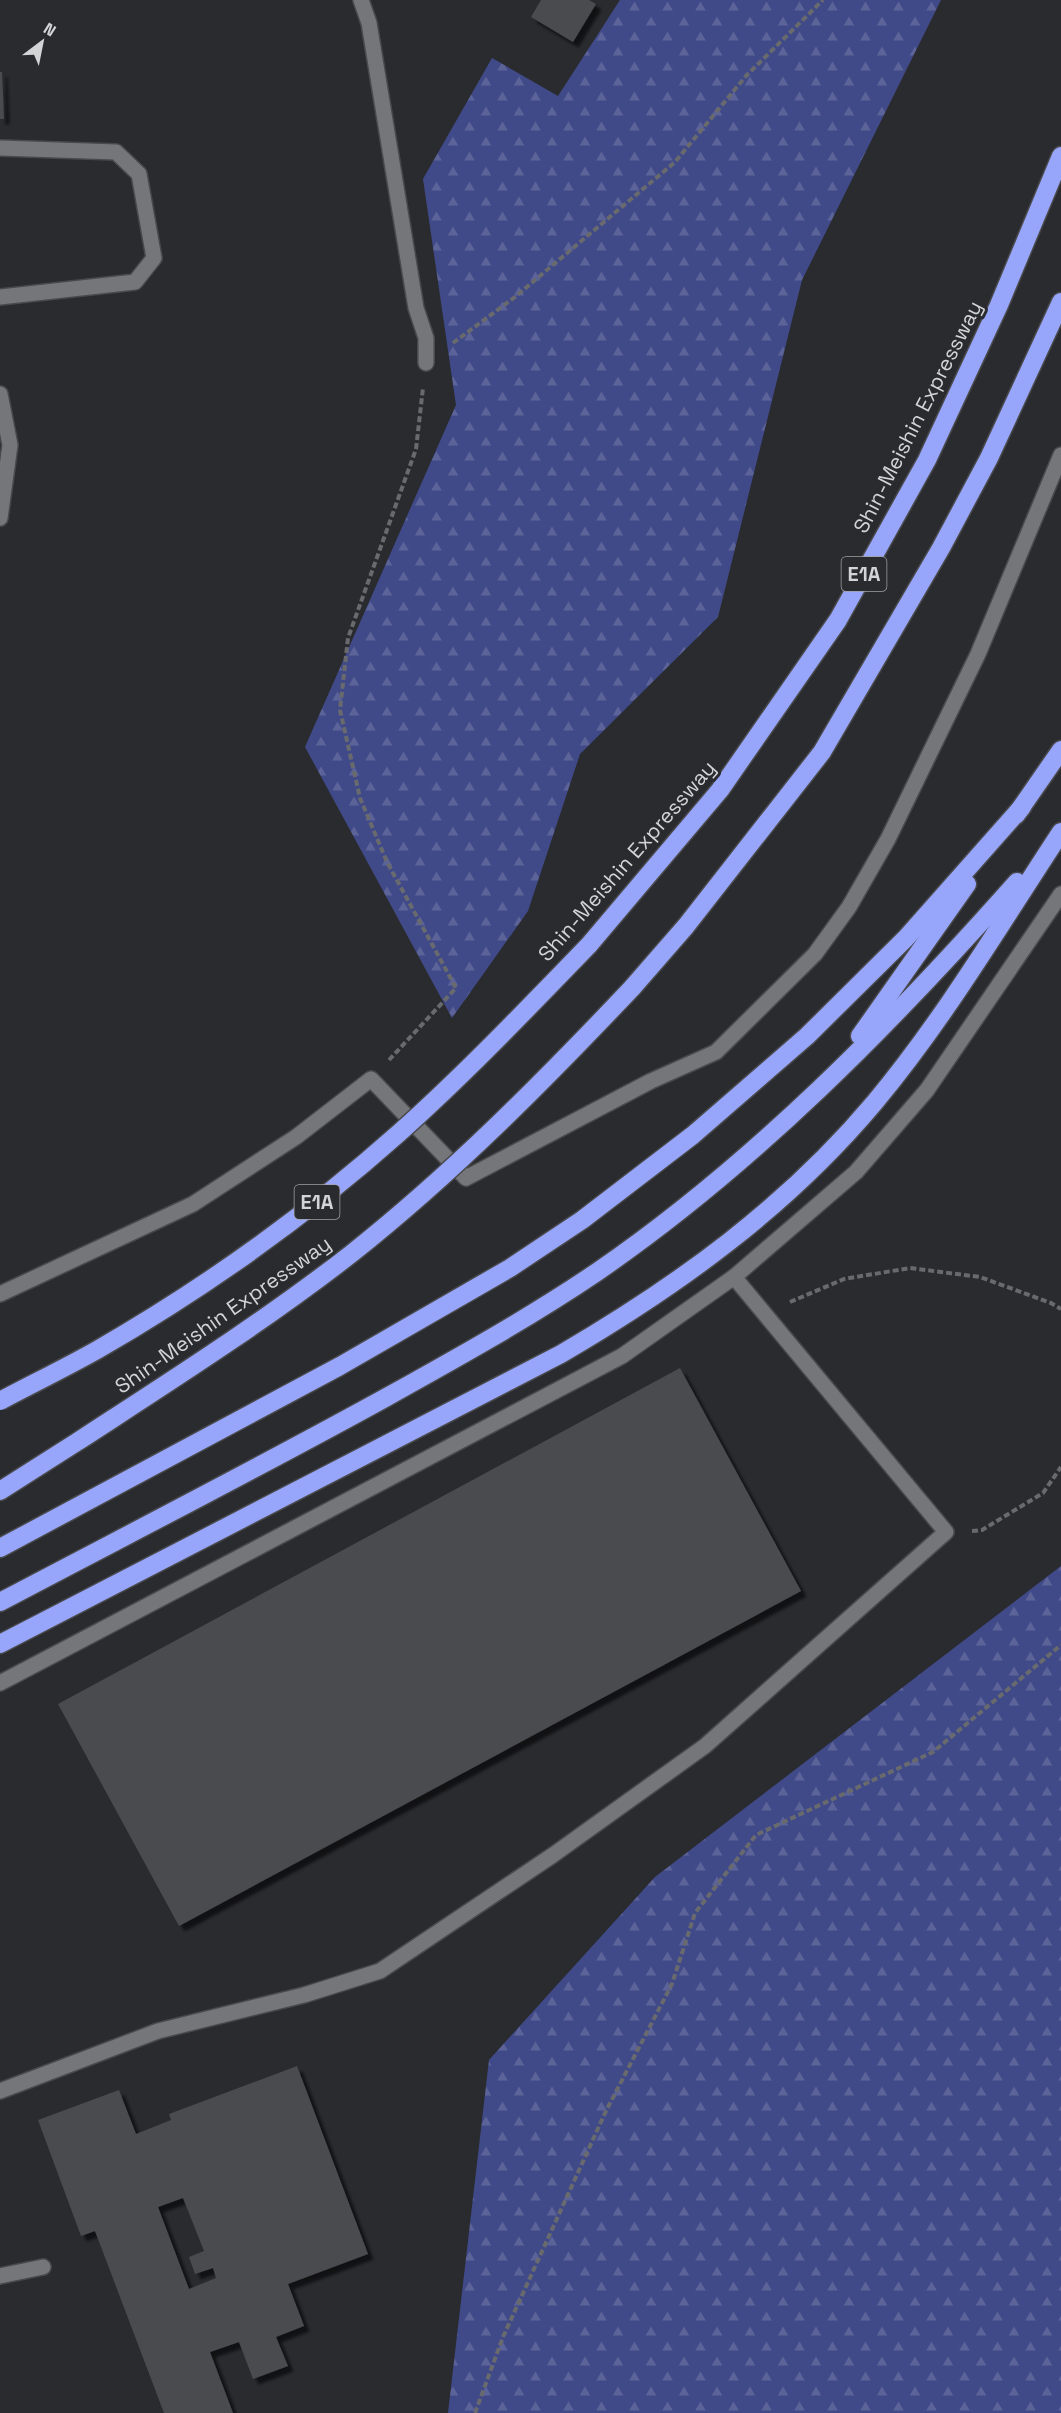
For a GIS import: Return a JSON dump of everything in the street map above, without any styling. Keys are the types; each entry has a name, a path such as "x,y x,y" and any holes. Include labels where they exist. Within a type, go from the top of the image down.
{"highway":[{"name":"Shin-Meishin Expressway","path":"0,1401 97,1350 222,1271 317,1201 398,1134 589,945 720,790 838,620 927,460 999,305 1061,156"},
{"name":"Shin-Meishin Expressway","path":"80,1440 265,1318 352,1253 529,1097 632,988 686,926 822,752 885,648 989,458 1061,302"},
{"path":"831,1076 1061,750"},
{"path":"0,1548 340,1366 510,1268 582,1220 693,1135 807,1036 906,938 1022,807"},
{"path":"0,1602 329,1430 497,1336 598,1271 688,1204 767,1137 946,963 1061,833"},
{"path":"0,1644 561,1354 639,1308 706,1262 762,1217 823,1159 876,1102 939,1018 1061,833"},
{"path":"0,1476 80,1440"},
{"path":"0,1491 80,1440"}],"street":[{"path":"361,0 369,23 416,308 426,338 426,363"},
{"path":"0,148 116,152 139,174 154,258 135,282 0,297"},
{"path":"0,394 10,444 0,518"},
{"path":"0,1294 193,1204 296,1137 371,1079 466,1178 651,1081 716,1052 815,954 849,908 888,839 978,654 1061,454"},
{"path":"0,1683 621,1356 734,1277 856,1172 927,1090 1061,894"},
{"path":"0,2091 158,2031 304,1995 380,1971 553,1855 705,1746 946,1532 734,1277"},
{"path":"0,2276 43,2267"}],"path":[{"path":"371,1079 456,988 387,862 360,798 340,710 348,638 416,449 426,363 515,297 675,162 746,76 823,0"},
{"path":"764,1313 844,1279 910,1268 980,1277 1061,1309"},
{"path":"946,1532 982,1530 1043,1493 1061,1467"},
{"path":"475,2413 503,2337 606,2110 672,1984 695,1913 756,1835 933,1752 1061,1645"}],"green space":[{"path":"620,0 941,0 802,280 718,617 580,754 528,911 452,1018 305,747 456,405 423,179 492,58 558,96"},
{"path":"1061,1566 1061,2413 448,2413 489,2060 655,1877"}],"building":[{"path":"541,0 589,0 596,4 573,42 531,17"},
{"path":"0,72 2,72 4,119 0,119"},
{"path":"680,1368 801,1591 179,1926 58,1704"},
{"path":"297,2066 368,2254 288,2284 304,2326 276,2337 288,2366 253,2379 239,2342 210,2352 233,2413 164,2413 95,2231 81,2236 38,2120 119,2090 136,2134 171,2120 169,2114","holes":["183,2198 204,2251 189,2257 195,2274 213,2268 216,2278 189,2289 158,2207"]}]}
